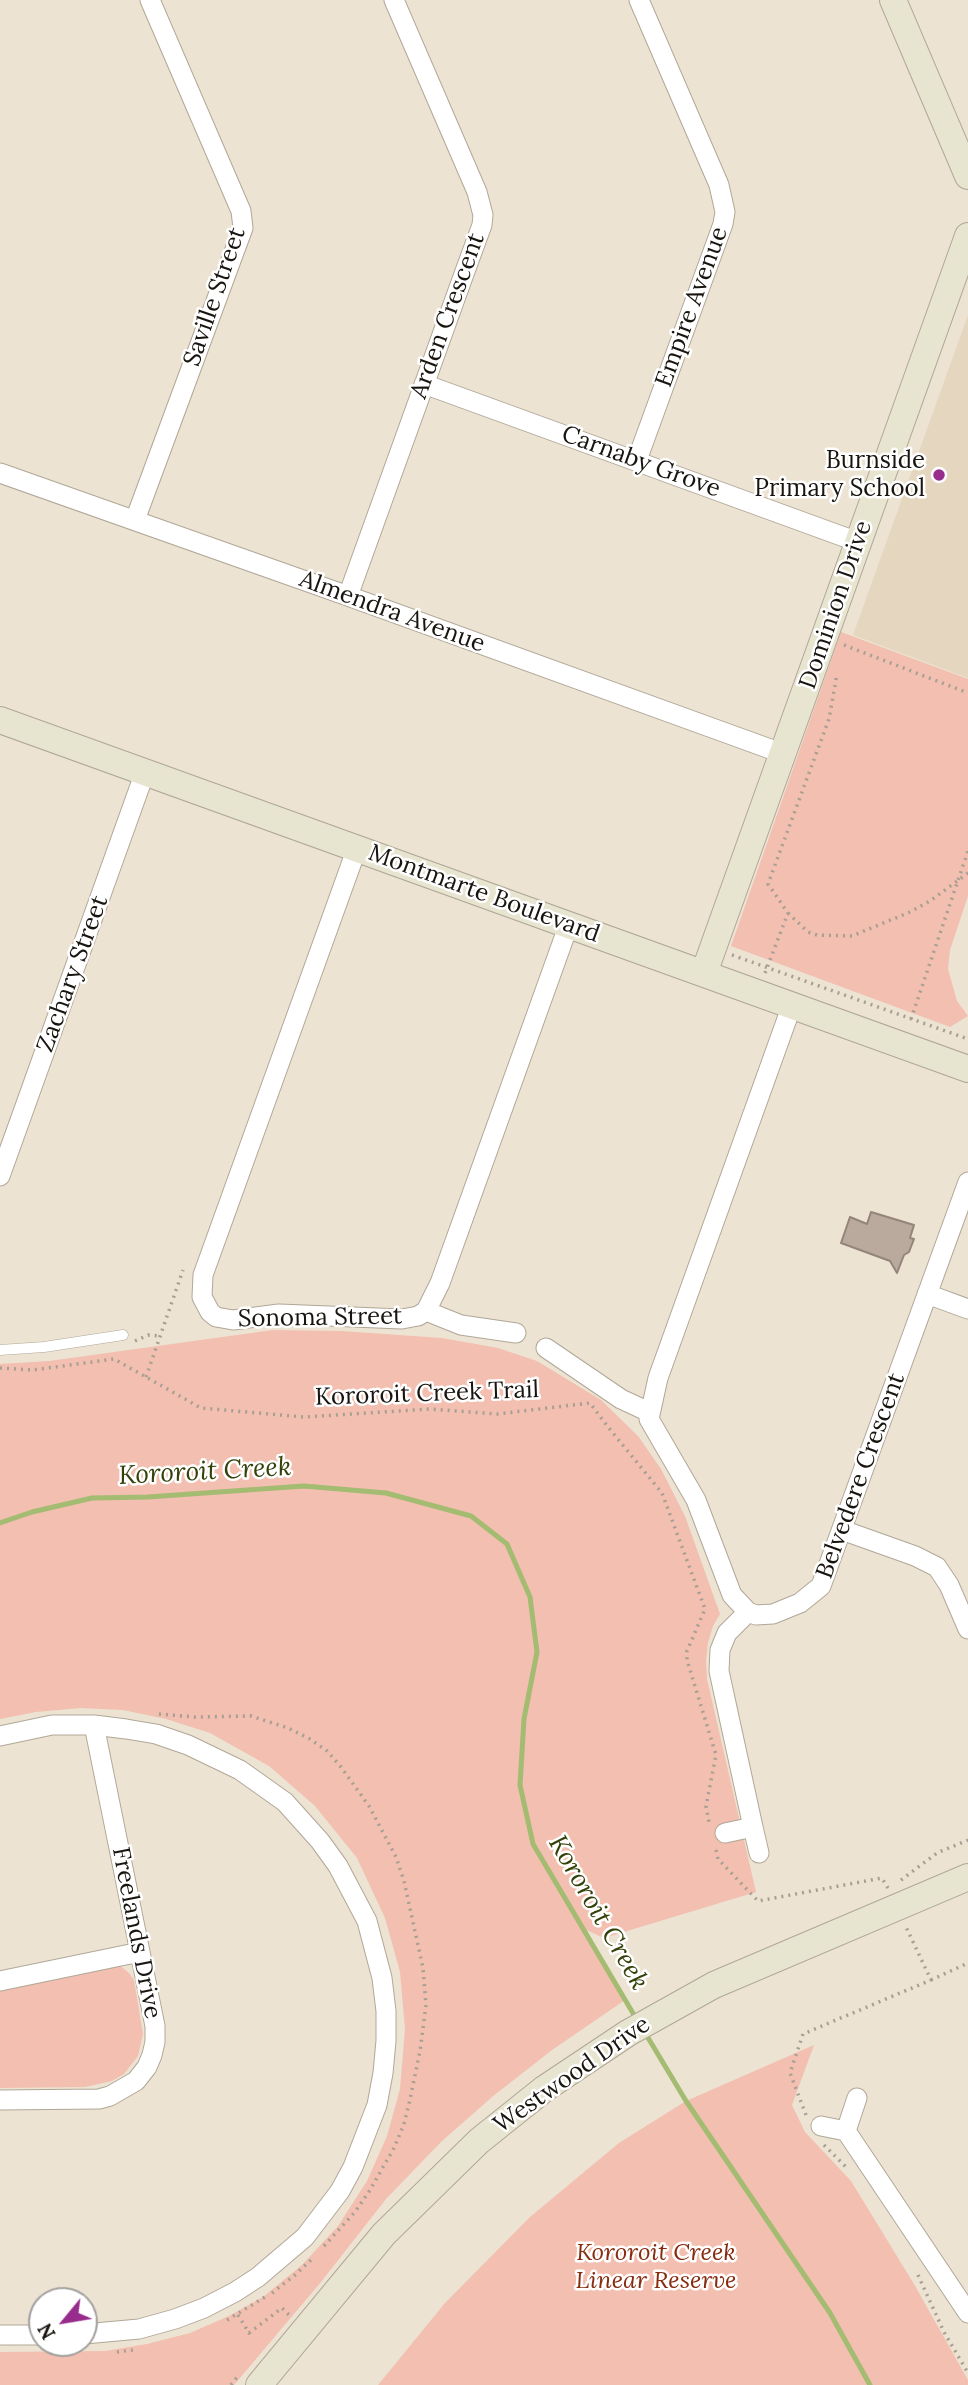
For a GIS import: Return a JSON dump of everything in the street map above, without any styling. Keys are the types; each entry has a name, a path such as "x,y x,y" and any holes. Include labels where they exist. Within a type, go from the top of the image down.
{"street":[{"name":"Saville Street","path":"135,520 243,228 241,211 149,0"},
{"name":"Arden Crescent","path":"348,596 482,225 483,215 477,192 394,0"},
{"name":"Empire Avenue","path":"637,460 725,212 719,185 639,0"},
{"path":"893,0 968,176"},
{"name":"Dominion Drive","path":"704,973 968,236"},
{"name":"Carnaby Grove","path":"424,384 858,541"},
{"name":"Almendra Avenue","path":"0,473 784,754"},
{"name":"Montmarte Boulevard","path":"0,720 968,1069"},
{"name":"Zachary Street","path":"0,1176 145,772"},
{"name":"Sonoma Street","path":"357,848 203,1275 202,1297 211,1312 225,1319 267,1314 402,1319 418,1316 426,1311 440,1283 569,924"},
{"path":"760,1853 719,1671 720,1650 727,1633 748,1612 732,1595 696,1500 650,1423 649,1412 658,1378 792,1004"},
{"name":"Belvedere Crescent","path":"748,1612 756,1615 774,1614 800,1603 816,1593 827,1575 968,1182"},
{"path":"928,1294 968,1309"},
{"path":"426,1311 461,1325 516,1333"},
{"path":"546,1348 621,1399 649,1412"},
{"path":"842,1530 915,1556 937,1567 944,1574 968,1629"},
{"path":"0,1736 52,1725 94,1725 156,1734 216,1756 263,1785 303,1821 338,1866 367,1921 382,1978 386,2041 379,2094 368,2133 354,2167 340,2191 305,2237 258,2277 227,2297 174,2319 98,2340"},
{"name":"Freelands Drive","path":"0,2100 99,2099 120,2092 136,2081 147,2067 155,2042 155,2026 94,1725"},
{"path":"717,1837 753,1827"},
{"name":"Westwood Drive","path":"259,2385 384,2234 479,2141 544,2089 628,2032 714,1985 968,1877"},
{"path":"0,1980 140,1952"},
{"path":"846,2131 858,2098"},
{"path":"816,2128 846,2131"},
{"path":"846,2131 968,2313"},
{"path":"0,2335 28,2341"}],"lane":[{"path":"0,1350 44,1347 123,1335"}],"path":[{"path":"848,634 844,645 968,693"},
{"path":"837,670 829,719 768,884 788,913 808,932 817,935 852,936 910,912 968,873"},
{"path":"911,1018 968,851"},
{"path":"758,992 788,913"},
{"path":"713,948 968,1039"},
{"path":"146,1377 191,1249 210,1255"},
{"path":"123,1335 130,1343 148,1335 160,1336"},
{"name":"Kororoit Creek Trail","path":"0,1368 33,1370 114,1359 201,1408 304,1417 430,1409 497,1414 590,1403 662,1493 705,1609 687,1651 687,1660 716,1755 706,1806 717,1837 718,1859 758,1901 882,1878 931,1980"},
{"path":"152,1713 195,1717 251,1716 288,1728 327,1751 369,1806 396,1857 412,1909 423,1968 426,2006 415,2078 404,2124 383,2169 355,2212 311,2260 278,2288 237,2315 219,2323"},
{"path":"848,2169 816,2128 790,2073 803,2034 968,1963"},
{"path":"915,2269 944,2332 968,2373"},
{"path":"237,2315 249,2333 282,2308 289,2315"},
{"path":"113,2352 139,2349"}],"shaded area":[{"name":"Burnside Primary School","path":"968,315 968,678 853,635"}],"green space":[{"path":"841,632 968,679 968,896 950,950 948,969 957,1001 968,1016 950,1027 731,946"},
{"path":"273,1330 341,1331 442,1338 498,1348 537,1361 601,1400 638,1436 661,1469 685,1516 720,1614 708,1643 707,1679 756,1892 604,1938 582,1928 625,2000 552,2050 492,2097 441,2142 386,2199 321,2282 234,2385 0,2385 0,2352 28,2352 28,2357 98,2357 98,2351 147,2344 190,2333 263,2297 302,2265 338,2226 367,2181 387,2136 400,2089 405,2029 400,1972 385,1918 357,1858 315,1806 269,1766 210,1733 166,1719 123,1710 81,1708 0,1719 0,1364 49,1361"},
{"path":"118,1964 134,1980 143,2034 138,2056 124,2074 112,2081 85,2087 0,2088 0,1987"},
{"name":"Kororoit Creek Linear Reserve","path":"814,2045 792,2105 805,2132 851,2181 914,2284 968,2380 968,2385 378,2385 445,2303 530,2217 619,2143 686,2101"}],"building":[{"path":"871,1212 914,1225 910,1238 914,1239 897,1273 890,1261 841,1243 850,1217 867,1224"}],"waterway":[{"name":"Kororoit Creek","path":"0,1523 32,1512 92,1498 148,1497 304,1486 386,1493 471,1516 507,1544 530,1597 537,1652 524,1719 520,1785 533,1844 637,2020"},
{"name":"Kororoit Creek","path":"644,2031 686,2101 830,2313 870,2385"}],"place":[{"name":"Burnside Primary School","path":"939,475"}]}
